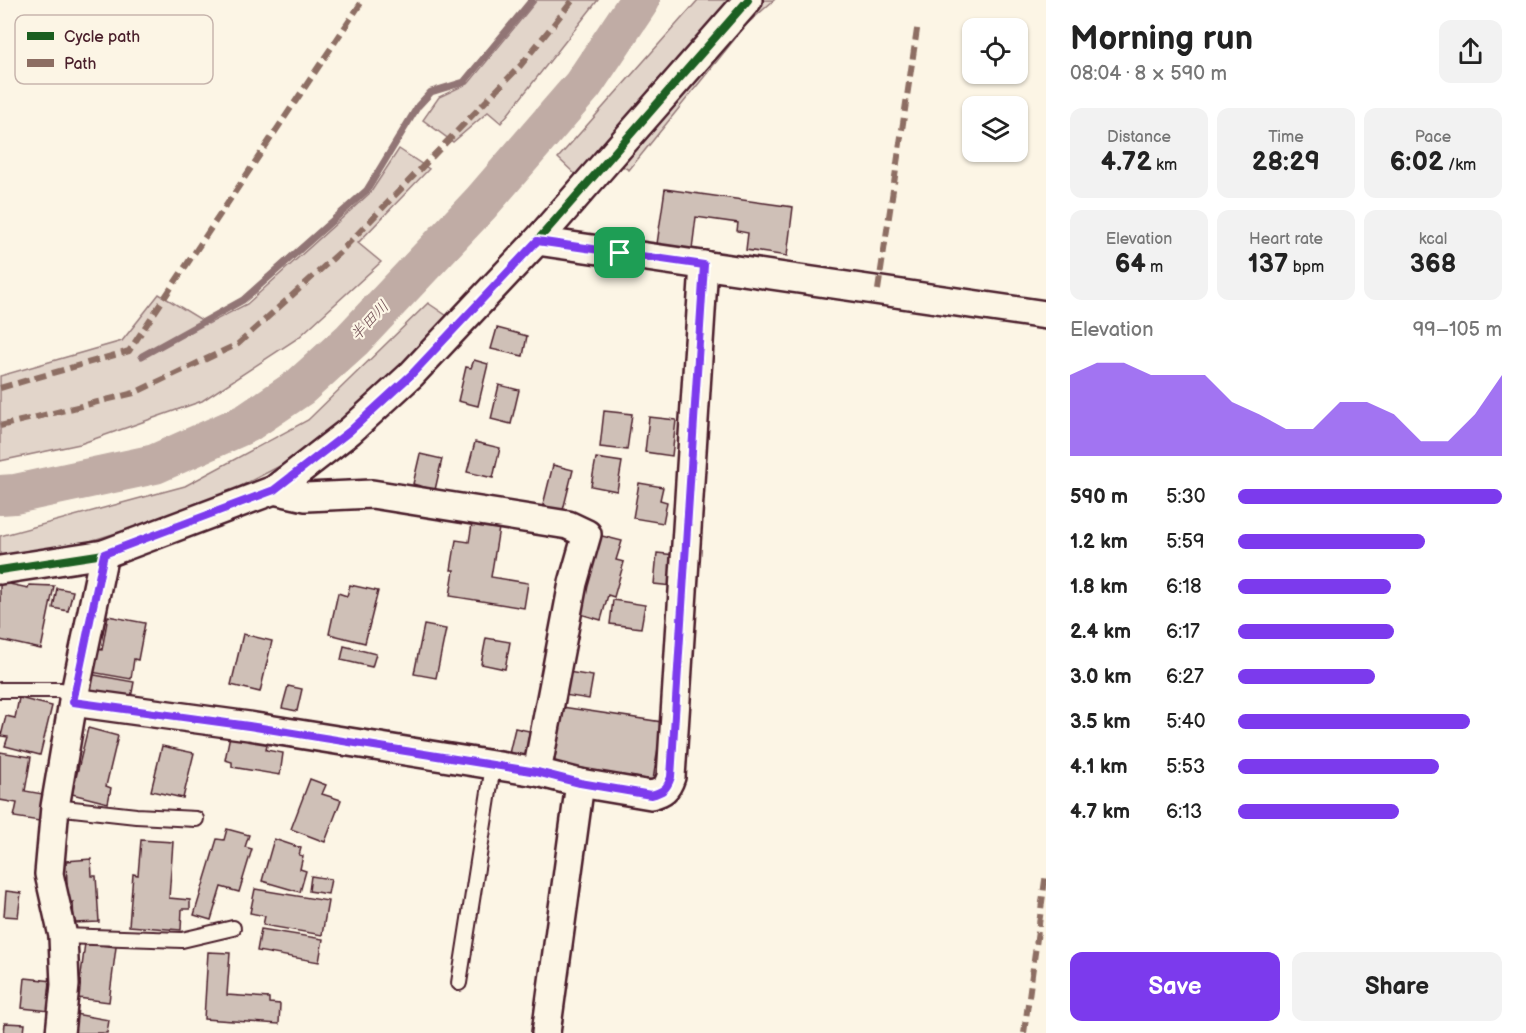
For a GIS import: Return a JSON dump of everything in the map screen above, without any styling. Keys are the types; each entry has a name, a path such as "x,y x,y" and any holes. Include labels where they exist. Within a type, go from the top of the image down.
{"street":[{"path":"0,570 104,554 274,490 350,431 411,375 537,241 748,0"},
{"path":"537,241 1046,315"},
{"path":"73,702 249,726 537,772 580,783 651,795 661,793 668,787 671,777 704,265"},
{"path":"274,490 306,497 372,494 568,525 587,534 573,583 537,772"},
{"path":"60,1033 65,985 63,936 49,874 56,807 73,702 104,554"},
{"path":"546,1033 580,783"}],"lane":[{"path":"0,690 62,690 73,702"},
{"path":"459,983 493,766"},
{"path":"56,807 136,816 196,819"},
{"path":"63,936 182,940 233,928"}],"shaded area":[{"path":"537,0 598,0 501,123 488,112 453,142 423,120 439,97 469,83"},
{"path":"698,0 774,0 746,25 629,170 600,153 576,175 558,158"},
{"path":"399,149 429,169 358,243 381,262 298,338 202,401 80,444 0,461 0,376 122,341 159,294 208,324 247,304 371,192"},
{"path":"428,303 450,318 395,381 313,449 198,508 77,545 0,558 0,536 185,486 308,420"}],"building":[{"path":"665,189 793,207 787,256 746,250 748,233 737,231 738,223 696,217 692,249 657,244"},
{"path":"497,328 527,336 523,356 491,349"},
{"path":"474,360 488,364 478,406 458,401 466,367 471,368"},
{"path":"499,385 519,390 511,424 491,419"},
{"path":"604,411 632,414 627,450 600,447"},
{"path":"649,417 676,420 672,456 645,452"},
{"path":"475,442 500,448 493,478 467,472"},
{"path":"420,454 442,459 435,490 413,484"},
{"path":"596,458 622,462 617,491 591,486"},
{"path":"553,465 573,470 562,514 542,509"},
{"path":"639,483 663,487 660,500 667,502 663,523 633,518"},
{"path":"472,524 499,528 491,577 528,583 524,608 450,596 456,540 469,542"},
{"path":"598,535 622,541 616,560 624,562 614,597 608,595 601,620 577,613"},
{"path":"657,553 675,555 672,586 654,584"},
{"path":"0,582 28,588 29,585 54,586 41,649 0,640"},
{"path":"350,585 378,591 365,643 329,634 338,593 347,596"},
{"path":"57,588 73,591 68,611 53,608"},
{"path":"613,600 645,605 641,628 610,624"},
{"path":"108,616 145,623 138,660 134,659 131,679 91,672 96,649 102,650"},
{"path":"424,625 446,629 436,678 414,674"},
{"path":"243,634 272,641 260,692 231,685"},
{"path":"486,638 510,642 505,669 481,664"},
{"path":"344,646 376,654 372,667 341,660"},
{"path":"568,672 593,676 589,699 564,695"},
{"path":"89,674 134,682 131,698 86,690"},
{"path":"288,686 302,689 297,711 282,708"},
{"path":"19,698 52,706 40,755 5,746 8,737 1,736 6,716 15,718"},
{"path":"562,707 662,722 653,780 554,765"},
{"path":"88,728 118,736 106,786 111,788 108,803 72,794"},
{"path":"515,728 534,732 526,762 508,758"},
{"path":"230,735 268,741 266,750 283,753 280,775 232,767 232,762 225,760"},
{"path":"162,746 194,753 183,798 151,791"},
{"path":"0,752 31,757 25,791 43,794 39,821 14,817 17,803 0,800"},
{"path":"310,779 326,785 322,794 341,800 325,842 291,829"},
{"path":"227,829 249,835 245,847 252,849 239,892 221,887 211,920 194,915 217,839 224,840"},
{"path":"274,839 301,848 299,855 303,856 300,869 306,871 300,892 262,881"},
{"path":"141,840 173,842 169,898 190,900 190,909 182,909 181,930 129,926 133,874 138,875"},
{"path":"91,859 92,876 96,876 99,922 74,923 73,902 68,903 66,861"},
{"path":"311,876 331,879 328,894 309,891"},
{"path":"255,889 328,901 322,935 263,925 265,916 250,913"},
{"path":"6,891 21,893 18,917 4,916"},
{"path":"261,929 323,939 319,962 257,951"},
{"path":"85,943 116,947 109,1002 78,998"},
{"path":"208,952 230,953 227,995 269,998 269,1003 280,1004 279,1024 204,1019"},
{"path":"25,978 53,981 50,1011 22,1008"},
{"path":"75,1014 109,1020 107,1033 72,1033"},
{"path":"5,1023 25,1024 24,1033 4,1033"}],"waterway":[{"path":"142,356 243,300 367,190 418,106 431,92 464,82 532,0"},
{"name":"半田川","path":"0,495 15,494 155,464 247,423 300,387 352,340 481,203 583,85 640,0"}],"marked path":[{"path":"0,388 129,351 363,0"},
{"path":"0,426 134,393 238,344 339,253 521,65 573,0"},
{"path":"878,290 918,23"},
{"path":"1024,1033 1046,873"}],"cycle path":[{"path":"0,570 104,554 274,490 350,431 411,375 537,241 748,0"},
{"path":"73,702 249,726 537,772 580,783 651,795 662,791 671,777 704,265"}],"route":[{"path":"537,241 620,253 704,265 671,777 668,787 661,793 651,795 580,783 537,772 249,726 73,702 104,554 274,490 350,431 411,375 537,241"}]}
